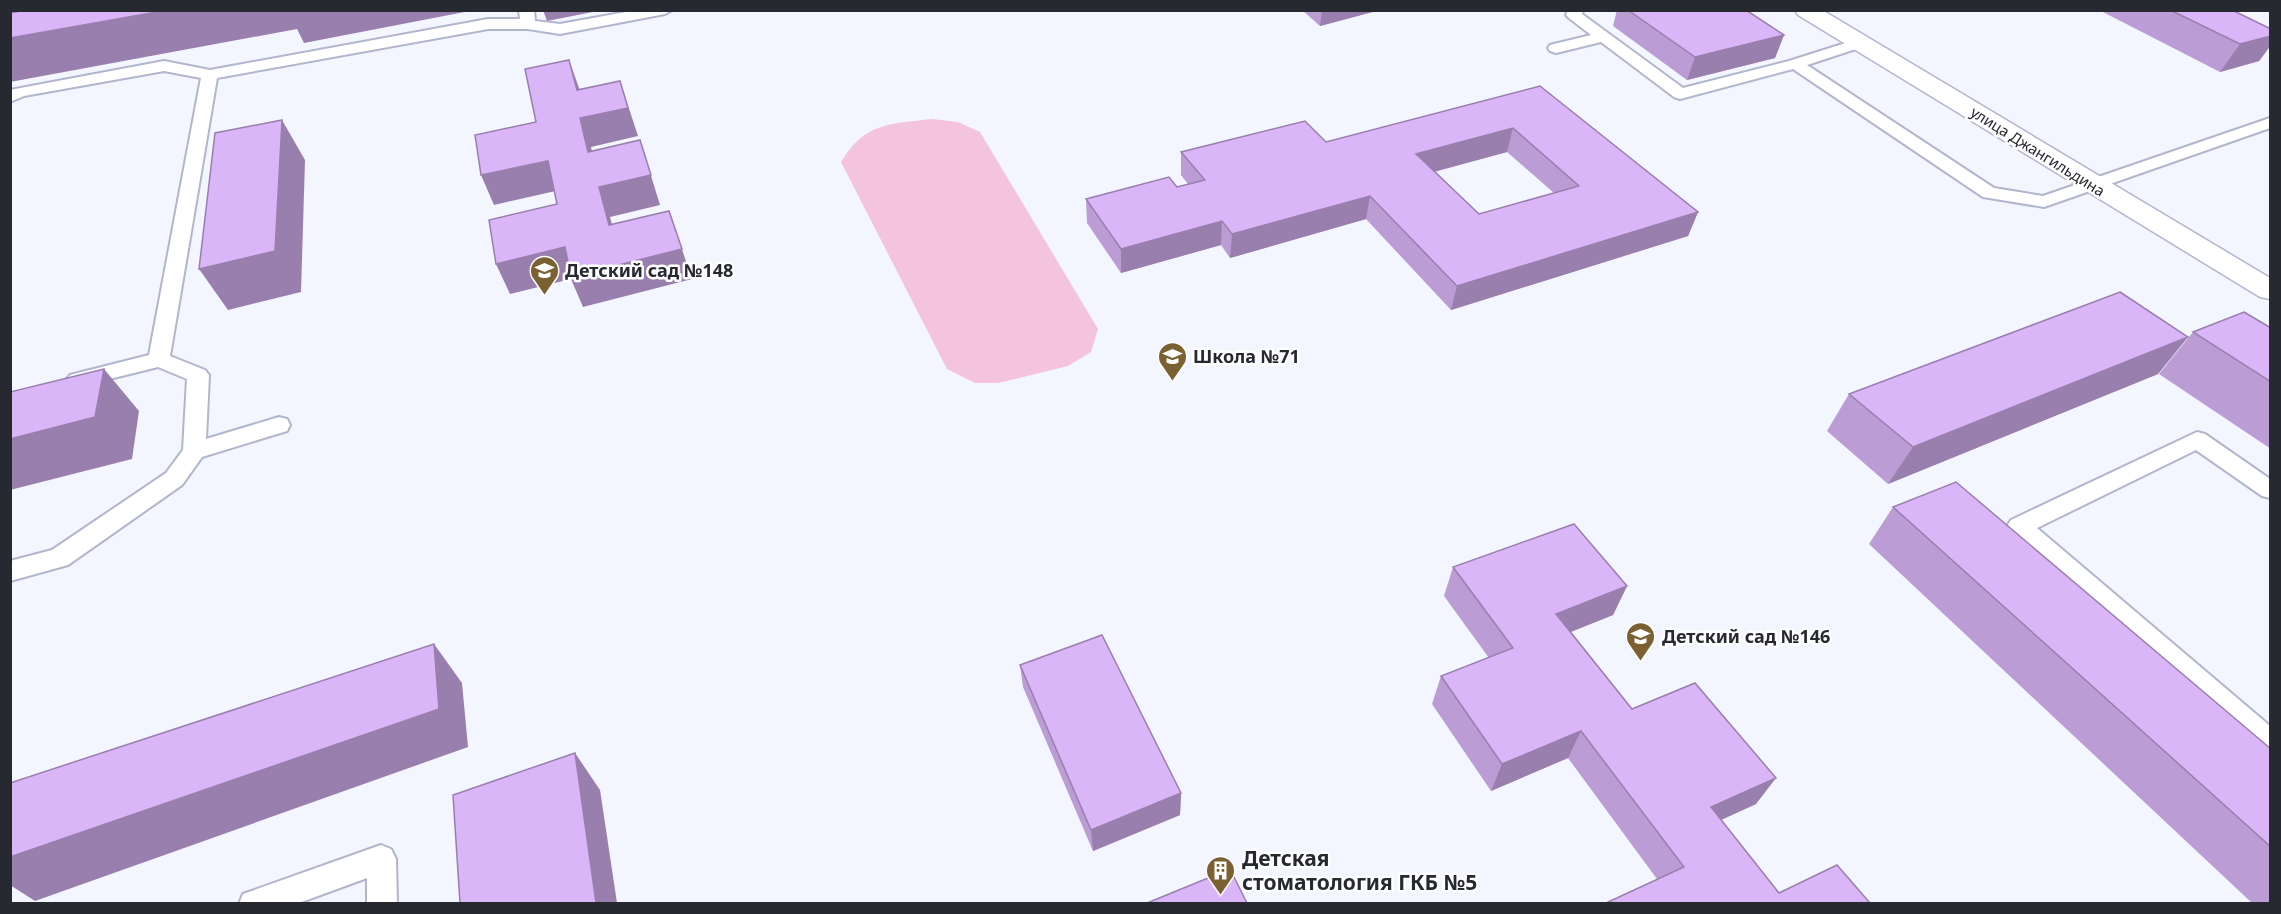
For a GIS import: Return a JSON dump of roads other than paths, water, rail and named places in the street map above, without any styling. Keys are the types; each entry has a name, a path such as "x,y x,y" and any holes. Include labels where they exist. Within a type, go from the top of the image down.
{"main road":[{"name":"улица Джангильдина","path":"1806,10 2271,290"}],"lane":[{"path":"10,98 19,92 164,66 210,75 527,17 560,29 665,10"},
{"path":"1576,10 1574,15 1680,94 1795,64 1860,43"},
{"path":"1556,48 1604,37"},
{"path":"1795,64 1989,193 2044,202 2271,123"},
{"path":"159,360 210,75"},
{"path":"10,571 59,558 174,478 194,451 198,375 159,360 56,385"},
{"path":"194,451 279,424"},
{"path":"2271,489 2197,440 2019,526 2271,742"},
{"path":"254,903 381,859 382,903"}],"place":[{"name":"Детский сад №148","path":"544,296"},
{"name":"Школа №71","path":"1172,382"},
{"name":"Детский сад №146","path":"1641,662"},
{"name":"Детская стоматология ГКБ №5","path":"1221,896"}]}
